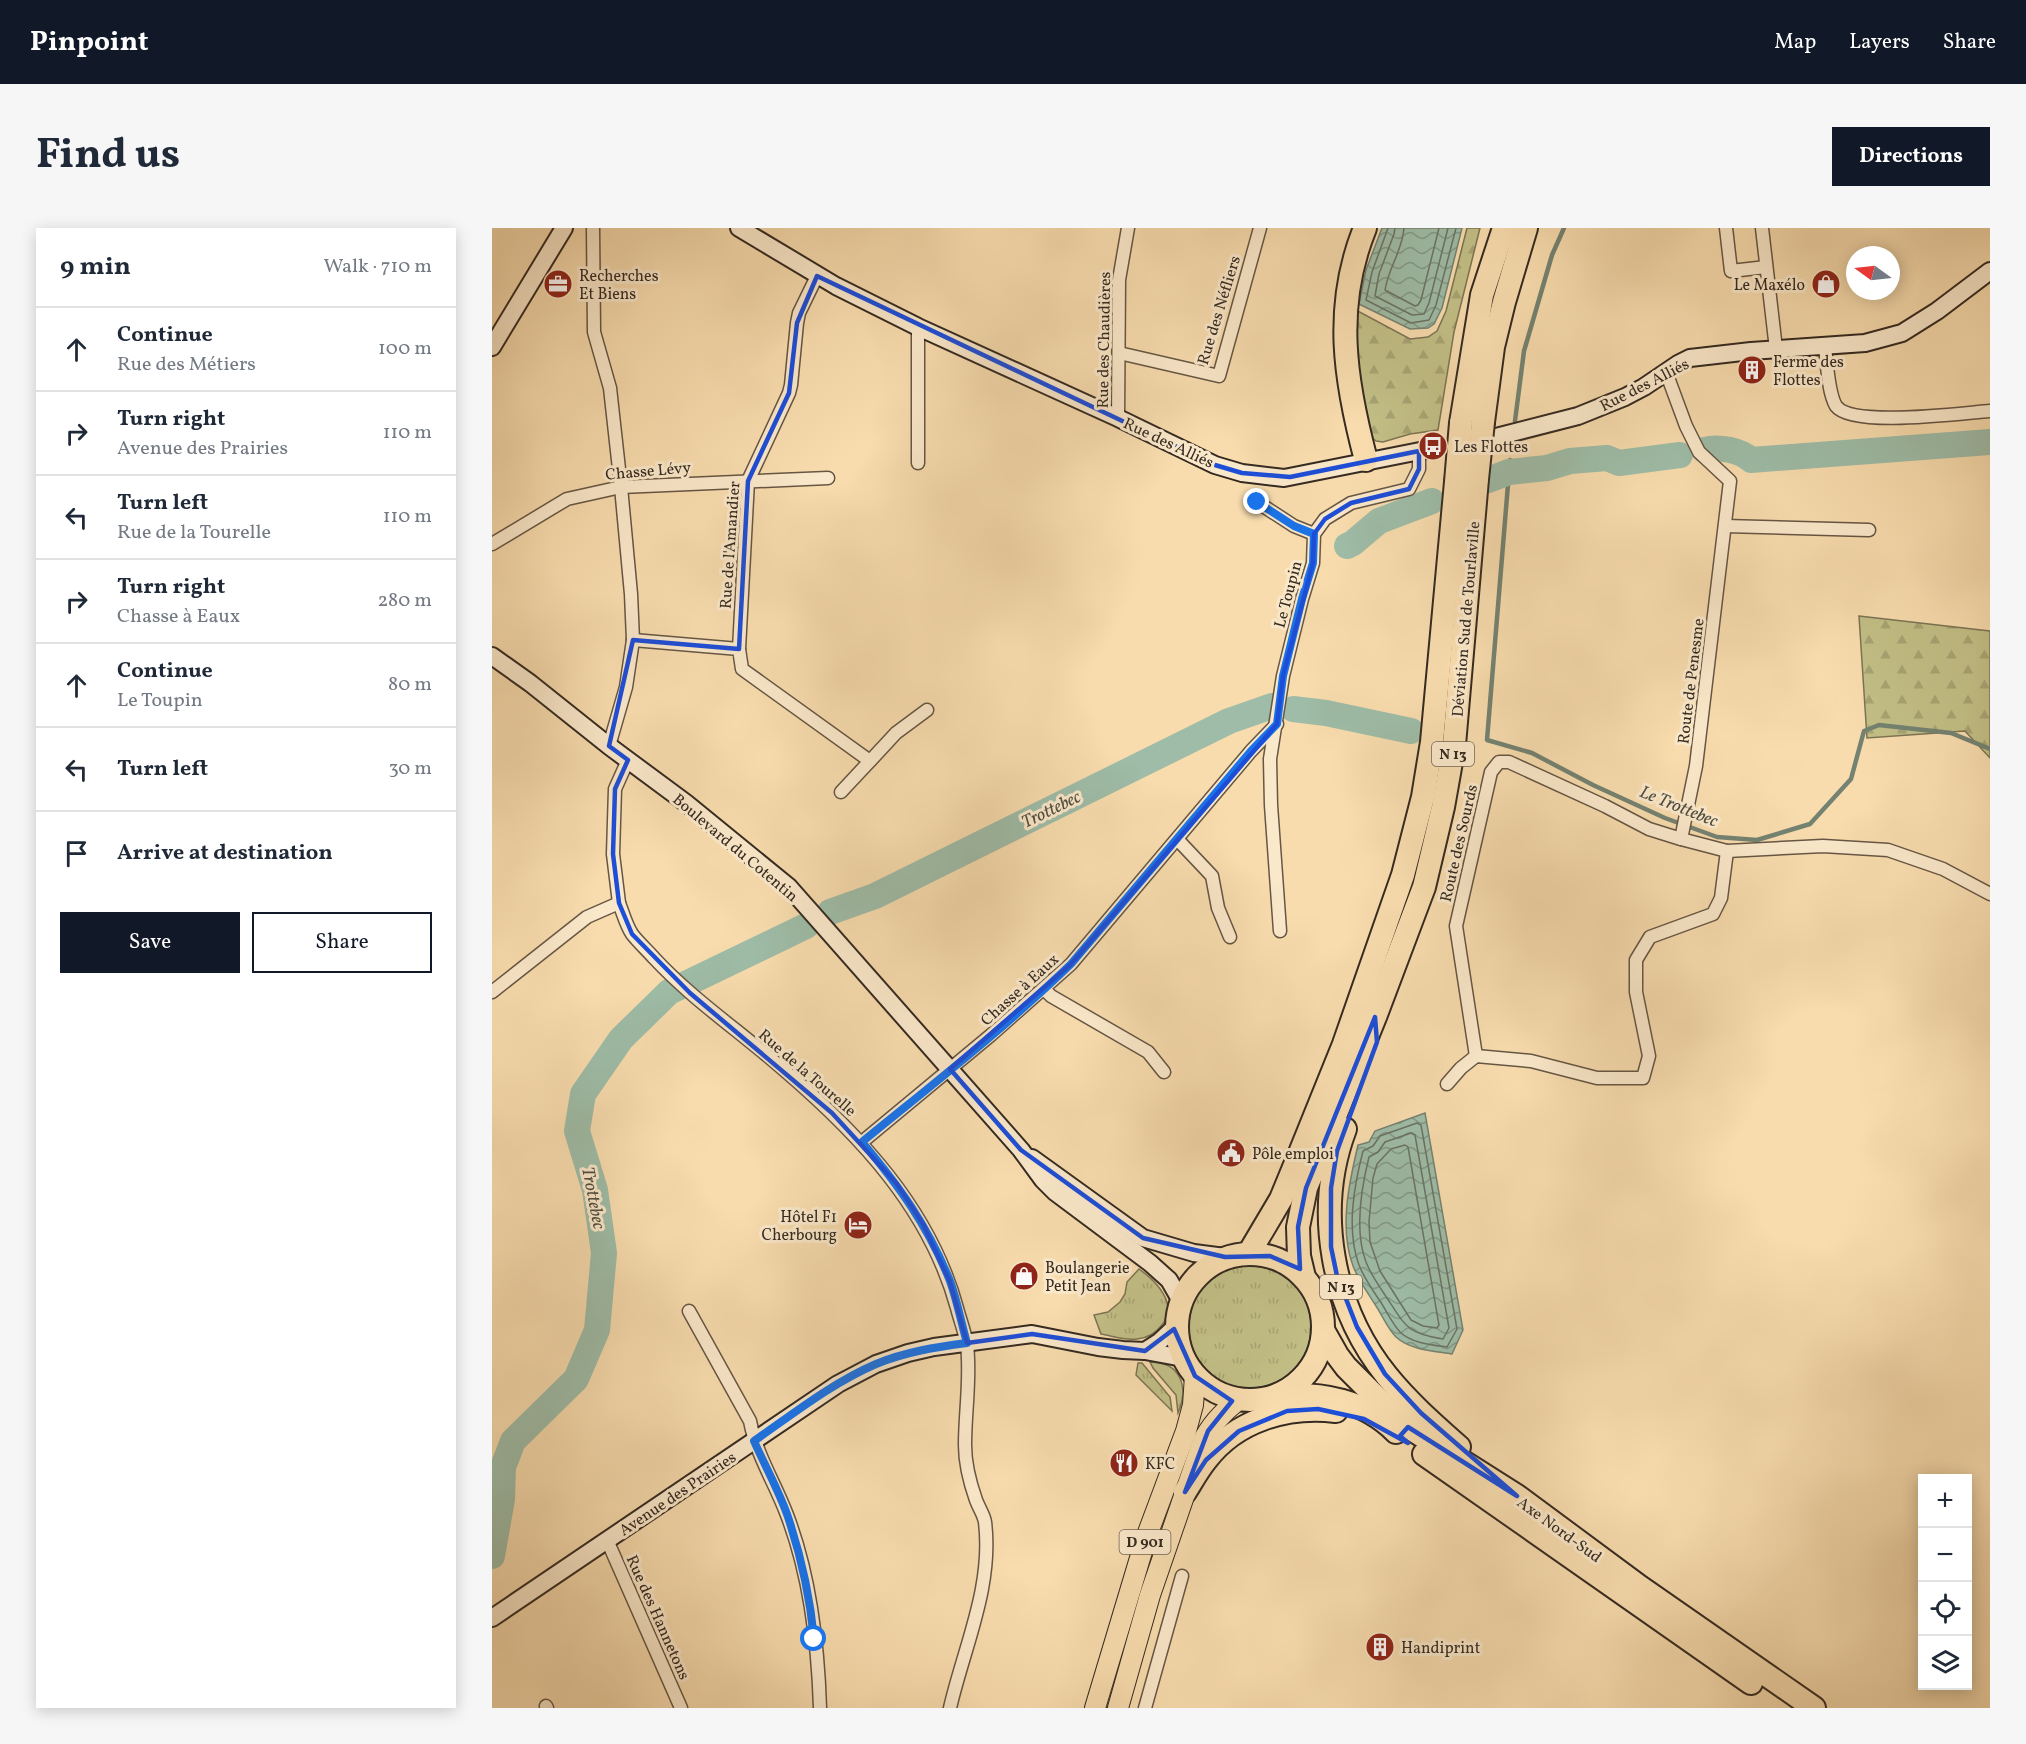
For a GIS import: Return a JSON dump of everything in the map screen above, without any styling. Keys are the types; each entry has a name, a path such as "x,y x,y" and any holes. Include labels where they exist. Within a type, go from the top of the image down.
{"highway":[{"path":"1365,228 1350,286 1346,312 1346,344 1351,400 1366,460"},
{"name":"Déviation Sud de Tourlaville","path":"1480,428 1482,295 1504,228"},
{"name":"Déviation Sud de Tourlaville","path":"1249,1253 1281,1199 1300,1154 1344,1044 1403,875 1423,797 1432,742 1466,481 1480,428 1493,347 1526,228"},
{"name":"Déviation Sud de Tourlaville","path":"1304,1277 1299,1256 1298,1227 1306,1188 1375,1017 1424,887 1443,807 1454,745 1466,481"},
{"name":"N 13","path":"1375,1017 1377,1042 1337,1150 1331,1188 1329,1214 1331,1247 1338,1276 1357,1327 1369,1351 1385,1374 1421,1413 1517,1496"},
{"path":"1249,1253 1270,1256 1289,1264 1304,1277 1316,1293 1323,1312 1324,1332 1320,1352 1311,1370 1297,1384 1280,1395 1259,1400 1238,1400 1215,1391 1189,1367 1178,1342 1176,1326 1181,1301 1191,1283 1206,1268 1225,1257 1249,1253"},
{"name":"Axe Nord-Sud","path":"1324,1332 1346,1367 1389,1410 1413,1430 1517,1496 1640,1587 1814,1708"},
{"name":"Axe Nord-Sud","path":"1280,1395 1307,1393 1347,1401 1391,1426 1408,1443 1787,1708"},
{"path":"1185,1492 1206,1460 1225,1441 1258,1420 1287,1411 1318,1409 1341,1412 1364,1419 1408,1443"}],"main road":[{"name":"D 901","path":"1095,1708 1146,1538 1193,1405 1189,1367"},
{"name":"D 901","path":"1118,1708 1150,1595 1208,1431 1223,1412 1238,1400"}],"street":[{"path":"492,347 564,228"},
{"path":"593,228 594,332 610,388 631,594 633,640 626,687 609,747"},
{"name":"Rue des Alliés","path":"739,228 817,276 918,327 1215,465 1242,473 1284,478 1366,460 1427,450"},
{"name":"Rue des Chaudières","path":"1118,418 1119,280 1128,228"},
{"name":"Rue des Néfliers","path":"1119,353 1219,376 1260,228"},
{"path":"1726,228 1731,271 1766,267"},
{"path":"1762,228 1776,349"},
{"name":"Rue des Alliés","path":"1480,428 1578,416 1625,397 1690,358 1714,354 1865,343 1902,333 1937,311 1990,271"},
{"name":"Rue de l'Amandier","path":"738,649 748,480 789,393 799,313 817,276"},
{"path":"918,327 918,463"},
{"path":"1825,347 1836,406 1852,416 1895,418 1990,411"},
{"name":"Route de Penesme","path":"1666,372 1686,426 1699,452 1730,481 1696,766 1681,839"},
{"path":"1257,502 1294,526 1314,534 1325,519 1351,503 1409,489 1427,450"},
{"name":"Chasse Lévy","path":"492,544 567,499 621,487 828,478"},
{"path":"1725,526 1869,530"},
{"name":"Le Toupin","path":"1278,714 1283,676 1313,563 1314,534"},
{"path":"633,640 738,649 742,669 870,761"},
{"name":"Boulevard du Cotentin","path":"492,656 530,683 609,747 686,803 789,888 1022,1150 1043,1180 1055,1192 1150,1263 1167,1278 1181,1301"},
{"path":"841,792 896,733 927,710"},
{"path":"1278,714 1270,759 1270,806 1280,931"},
{"name":"Chasse à Eaux","path":"862,1142 1045,990 1071,964 1177,839 1278,714"},
{"name":"Rue de la Tourelle","path":"628,760 615,789 614,855 618,903 632,934 668,973 783,1069 862,1142 897,1184 923,1224 950,1282 967,1343 969,1380 966,1456 970,1481 984,1520 985,1539 985,1572 950,1708"},
{"name":"Route des Sourds","path":"1476,1056 1456,926 1491,772 1498,762 1509,762 1650,829 1681,839 1727,851 1823,846 1888,850 1943,869 1990,894"},
{"path":"1177,839 1212,876 1218,908 1230,938"},
{"path":"1447,1084 1476,1056 1531,1061 1597,1078 1643,1078 1648,1056 1636,992 1636,960 1650,937 1713,914 1721,898 1727,851"},
{"path":"492,992 587,917 618,903"},
{"path":"1045,990 1148,1052 1164,1072"},
{"name":"Boulevard du Cotentin","path":"1022,1150 1143,1238 1194,1253 1225,1257"},
{"path":"689,1311 750,1421 754,1441 787,1516 811,1607 820,1708"},
{"path":"1144,1351 1159,1342 1176,1326"},
{"name":"Avenue des Prairies","path":"496,1615 838,1384 876,1364 908,1353 1032,1334 1115,1349 1144,1351 1189,1367"},
{"name":"Rue des Hannetons","path":"607,1540 681,1708"},
{"path":"1145,1708 1182,1576"}],"highlighted area":[{"path":"817,276 1215,465 1242,473 1290,477 1419,451 1419,469 1409,489 1351,503 1325,519 1314,534 1313,563 1283,676 1277,724 1071,964 950,1069 1021,1150 1143,1238 1225,1257 1270,1256 1300,1269 1298,1227 1306,1188 1375,1017 1377,1042 1337,1151 1331,1188 1331,1247 1337,1276 1357,1327 1385,1374 1421,1413 1517,1496 1408,1427 1400,1436 1408,1443 1364,1419 1318,1409 1287,1411 1239,1431 1206,1460 1185,1492 1208,1431 1232,1401 1195,1376 1174,1329 1145,1351 1032,1334 967,1343 950,1282 923,1224 897,1184 832,1113 690,993 632,934 619,903 613,854 615,789 628,760 609,746 633,640 739,649 748,481 789,393 797,323"}],"green space":[{"path":"1467,228 1480,228 1454,332 1438,430 1410,434 1383,442 1376,441 1370,436 1357,377 1356,310 1410,339 1428,337 1437,331 1446,311"},
{"path":"1859,616 1990,631 1990,758 1965,731 1867,738"},
{"path":"1250,1266 1273,1271 1293,1284 1306,1304 1311,1327 1306,1350 1293,1370 1273,1383 1250,1388 1227,1383 1207,1370 1194,1350 1189,1327 1194,1304 1207,1284 1227,1271"},
{"path":"1139,1269 1164,1294 1168,1310 1166,1318 1156,1331 1144,1338 1128,1339 1101,1334 1094,1315 1108,1312 1120,1302 1125,1294 1127,1282"},
{"path":"1150,1362 1169,1366 1180,1378 1183,1394 1178,1413 1176,1395"},
{"path":"1138,1363 1142,1363 1170,1397 1172,1411 1136,1375"},
{"path":"1190,1437 1197,1439 1110,1708 1103,1708 1152,1542"}],"water":[{"path":"1382,228 1462,228 1442,308 1434,324 1428,328 1410,329 1359,304 1366,270"},
{"path":"1425,1113 1463,1330 1452,1354 1408,1345 1396,1337 1355,1271 1347,1236 1347,1206 1358,1145 1369,1142 1375,1131"}],"waterway":[{"path":"1515,421 1524,351 1552,255 1564,228"},
{"path":"1704,450 1716,448 1729,450 1751,460 1990,442"},
{"path":"1488,480 1509,472 1547,468 1570,461 1607,458 1619,463 1680,455"},
{"name":"Le Trottebec","path":"1510,460 1487,740 1532,753 1593,785 1665,818 1717,837 1757,840 1810,824 1851,779 1864,731 1879,725 1951,733 1990,749"},
{"path":"1347,546 1379,521 1432,501"},
{"name":"Trottebec","path":"830,912 875,896 1229,721 1272,706"},
{"name":"Trottebec","path":"1293,709 1326,713 1411,731"},
{"name":"Trottebec","path":"492,1556 502,1499 503,1467 513,1441 576,1379 597,1330 604,1253 595,1190 577,1131 583,1094 621,1039 669,992 806,926"}],"place":[{"name":"Recherches Et Biens","path":"558,284"},
{"name":"Le Maxélo","path":"1826,284"},
{"name":"Ferme des Flottes","path":"1752,370"},
{"name":"Les Flottes","path":"1433,446"},
{"name":"Pôle emploi","path":"1231,1153"},
{"name":"Hôtel F1 Cherbourg","path":"858,1225"},
{"name":"Boulangerie Petit Jean","path":"1024,1276"},
{"name":"KFC","path":"1124,1463"},
{"name":"Handiprint","path":"1380,1647"}],"route":[{"path":"814,1639 811,1607 803,1570 787,1516 754,1441 838,1384 876,1364 908,1353 967,1343 950,1282 923,1224 897,1184 862,1142 1045,990 1071,964 1251,751 1277,724 1283,676 1313,563 1314,534 1294,526 1257,502"}]}
